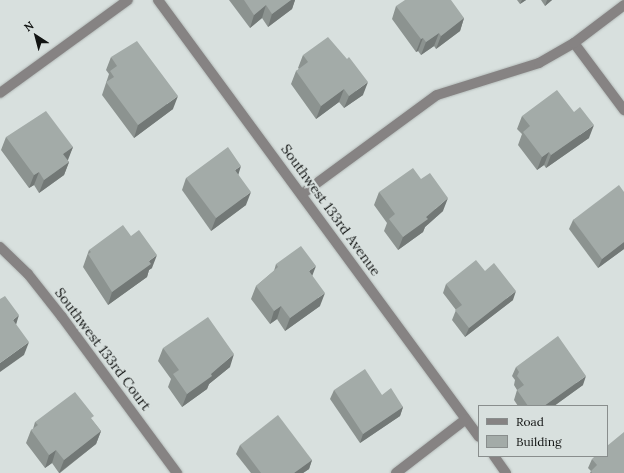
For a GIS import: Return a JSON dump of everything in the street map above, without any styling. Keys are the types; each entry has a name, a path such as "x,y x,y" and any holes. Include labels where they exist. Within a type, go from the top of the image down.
{"street":[{"path":"0,93 128,0"},
{"name":"Southwest 133rd Avenue","path":"158,0 478,435"},
{"path":"302,194 438,95 522,69 574,43 624,5"},
{"path":"574,43 624,110"},
{"name":"Southwest 133rd Court","path":"0,247 28,274 62,317 177,473"},
{"path":"396,473 466,419"},
{"path":"495,457 506,473"}],"building":[{"path":"244,0 291,0 272,14 266,5 254,15"},
{"path":"405,0 451,0 464,18 441,36 439,33 426,42 423,38 421,39 396,6"},
{"path":"328,37 347,59 349,57 368,82 349,96 344,89 321,106 296,71 308,62 303,55"},
{"path":"137,41 178,96 138,125 106,82 114,77 110,71 117,66 111,57"},
{"path":"557,90 574,112 580,107 594,125 551,155 549,152 542,157 523,132 530,126 522,116"},
{"path":"46,111 73,147 63,154 69,162 44,180 39,172 34,175 6,137"},
{"path":"228,147 241,166 235,170 251,192 216,218 186,178"},
{"path":"413,168 421,179 430,173 448,198 426,217 428,219 403,237 389,219 395,214 379,192"},
{"path":"619,185 624,192 624,242 602,259 573,220"},
{"path":"123,225 131,236 139,230 157,255 149,261 151,264 112,292 88,254 91,252 89,250"},
{"path":"301,246 316,266 309,271 325,293 290,318 281,306 274,311 256,286 278,267 276,264"},
{"path":"476,260 485,271 494,263 516,291 469,328 455,310 462,305 446,284"},
{"path":"5,296 19,315 13,320 29,342 0,363 0,299"},
{"path":"208,317 234,354 211,374 212,376 187,394 173,374 179,370 163,348"},
{"path":"558,336 586,376 545,405 527,405 517,390 524,385 517,376 519,372 516,367"},
{"path":"365,369 382,395 391,388 403,407 363,434 334,390"},
{"path":"75,392 94,416 91,418 101,431 64,460 56,450 49,455 31,430 38,425 35,422"},
{"path":"278,415 312,460 294,473 261,473 240,445"},
{"path":"624,432 624,473 592,473 591,471 597,465 592,459 594,457 608,457 608,445"}]}
